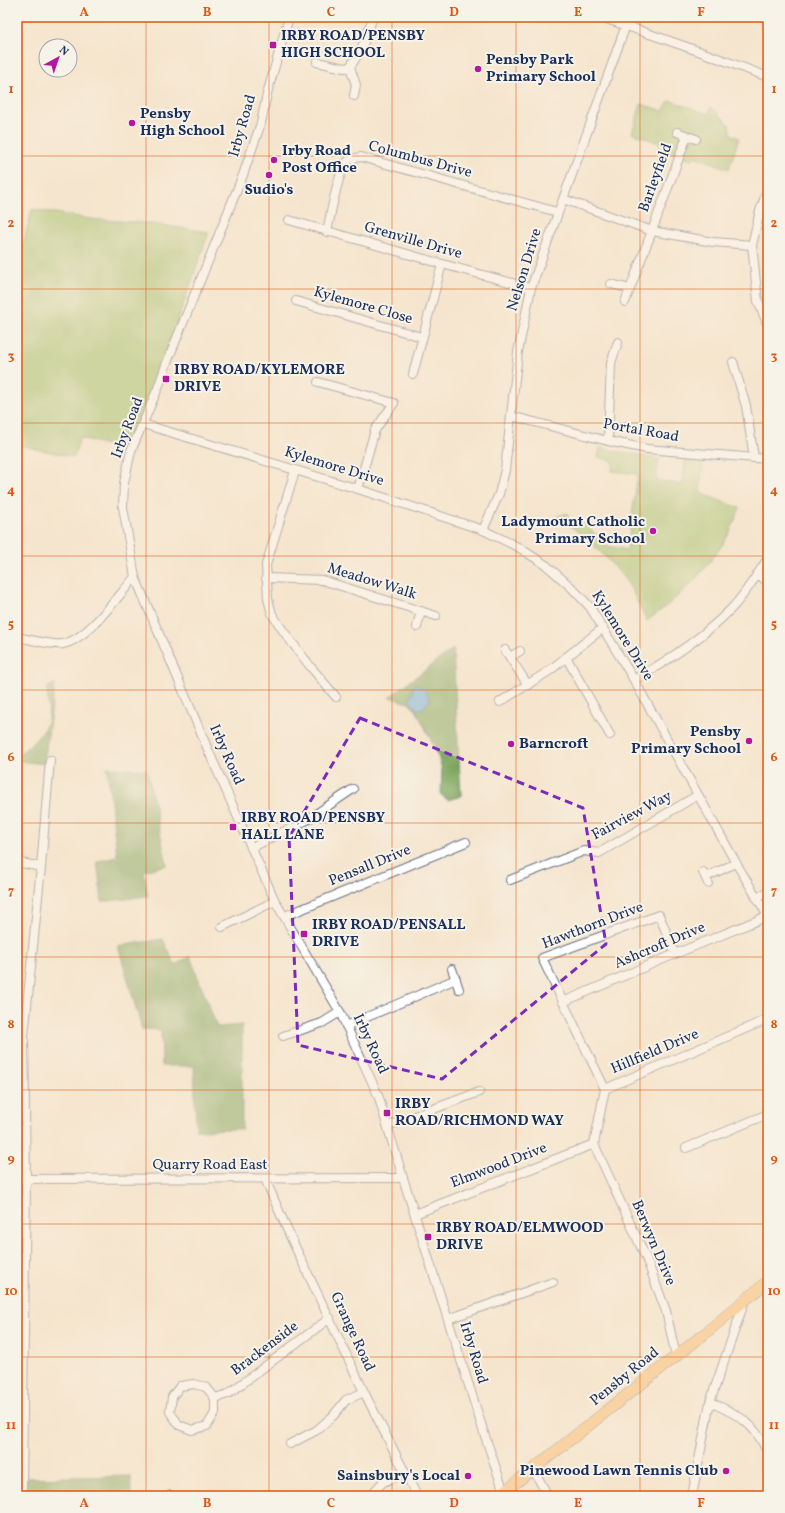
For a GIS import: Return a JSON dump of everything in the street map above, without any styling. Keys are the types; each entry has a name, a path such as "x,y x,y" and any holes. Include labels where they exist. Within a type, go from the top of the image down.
{"main road":[{"name":"Pensby Road","path":"502,1494 768,1281"}],"street":[{"name":"Irby Road","path":"289,17 267,94 262,123 243,175 131,451 124,483 123,507 135,577 209,752 275,901 340,1012 378,1095 402,1178 415,1214 502,1494"},
{"path":"317,62 344,68 350,67 361,50 373,17"},
{"path":"601,17 768,77"},
{"name":"Nelson Drive","path":"483,530 499,494 505,470 518,352 531,288 557,212 626,25"},
{"path":"350,67 356,85 354,96"},
{"name":"Barleyfield","path":"677,132 696,139"},
{"name":"Barleyfield","path":"624,302 687,136"},
{"name":"Columbus Drive","path":"326,232 341,172 346,163 352,158 361,157 557,212"},
{"path":"768,188 760,211 752,245 758,302 768,326"},
{"path":"563,199 652,231 713,242 752,245"},
{"name":"Grenville Drive","path":"289,220 326,232 531,288"},
{"path":"413,374 442,264"},
{"path":"611,284 630,289"},
{"name":"Kylemore Close","path":"296,301 422,338"},
{"path":"608,441 611,363 618,342"},
{"path":"733,362 746,406 754,458"},
{"path":"318,382 394,403 375,430 358,489"},
{"name":"Portal Road","path":"511,416 608,441 647,449 768,460"},
{"name":"Kylemore Drive","path":"143,424 358,489 483,530 518,547 546,565 571,587 590,607 634,680 736,863 768,916"},
{"path":"295,471 266,565 268,599 272,614 310,666 336,696"},
{"path":"634,680 687,647 733,607 768,558"},
{"path":"758,574 768,582"},
{"path":"17,637 62,645 74,641 90,628 135,577"},
{"name":"Meadow Walk","path":"266,578 322,580 436,616"},
{"name":"Meadow Walk","path":"417,627 421,611"},
{"path":"500,702 549,671 603,628"},
{"path":"506,650 528,685"},
{"path":"510,657 520,651"},
{"path":"566,657 610,735"},
{"path":"22,1488 26,1179 24,1036 50,760"},
{"path":"251,848 307,820 353,789"},
{"name":"Fairview Way","path":"510,880 584,851 599,853 698,795"},
{"name":"Pensall Drive","path":"285,916 466,842"},
{"path":"17,862 41,867"},
{"path":"706,877 736,863"},
{"path":"756,897 768,892"},
{"path":"222,927 275,901"},
{"name":"Hawthorn Drive","path":"605,1089 542,958 659,915 675,954"},
{"name":"Ashcroft Drive","path":"563,1002 768,916"},
{"path":"452,969 459,988"},
{"path":"346,1026 456,979"},
{"path":"283,1036 322,1022 340,1012"},
{"name":"Hillfield Drive","path":"594,1144 605,1089 768,1019"},
{"path":"388,1126 479,1092"},
{"path":"686,1148 768,1114"},
{"name":"Elmwood Drive","path":"415,1214 594,1144"},
{"name":"Berwyn Drive","path":"594,1144 646,1258 666,1311 676,1356"},
{"name":"Quarry Road East","path":"17,1179 402,1178"},
{"name":"Grange Road","path":"265,1179 291,1238 364,1392 417,1496"},
{"path":"448,1319 553,1282"},
{"path":"692,1496 710,1402 746,1299"},
{"name":"Brackenside","path":"215,1398 228,1394 330,1318"},
{"path":"194,1384 206,1387 215,1398 215,1413 207,1426 192,1430 179,1425 170,1412 172,1397 180,1386 194,1384"},
{"path":"290,1444 317,1430 333,1416 346,1400 364,1392"},
{"path":"710,1402 741,1417 753,1428 768,1453"},
{"path":"533,1469 548,1496"},
{"path":"370,1496 383,1482 405,1473"}],"highlighted area":[{"path":"360,718 583,808 606,944 442,1079 298,1045 289,837"}],"green space":[{"path":"669,101 708,114 711,107 729,124 731,134 739,138 729,169 694,156 692,160 665,150 667,146 632,133 641,104 663,111"},
{"path":"32,209 91,219 146,223 209,232 131,451 80,438 74,457 17,445 17,267"},
{"name":"Ladymount Catholic Primary School","path":"600,448 659,459 656,480 682,485 686,458 703,460 700,493 740,508 728,536 700,574 670,603 647,621 630,587 615,568 586,539 555,517 567,513 568,518 575,523 581,522 603,540 602,545 627,550 638,474 612,471 613,461 598,457"},
{"path":"453,649 461,796 448,800 441,795 442,769 436,750 416,710 408,703 389,697"},
{"path":"55,683 44,764 17,761 17,755 35,740 46,725 49,713 47,688"},
{"path":"107,767 147,770 167,865 144,871 148,896 102,902 97,861 117,857"},
{"path":"163,939 175,965 190,956 217,1027 242,1025 242,1129 196,1130 194,1066 162,1066 161,1030 142,1029 118,946"},
{"path":"131,1476 131,1496 17,1496 17,1478"}],"water":[{"path":"414,684 424,689 430,700 423,708 416,710 415,706 409,700 413,692"}],"place":[{"name":"IRBY ROAD/PENSBY HIGH SCHOOL","path":"273,45"},
{"name":"Pensby Park Primary School","path":"478,69"},
{"name":"Pensby High School","path":"132,123"},
{"name":"Irby Road Post Office","path":"274,160"},
{"name":"Sudio's","path":"269,175"},
{"name":"IRBY ROAD/KYLEMORE DRIVE","path":"166,379"},
{"name":"Ladymount Catholic Primary School","path":"653,531"},
{"name":"Pensby Primary School","path":"749,741"},
{"name":"Barncroft","path":"511,744"},
{"name":"IRBY ROAD/PENSBY HALL LANE","path":"233,827"},
{"name":"IRBY ROAD/PENSALL DRIVE","path":"304,934"},
{"name":"IRBY ROAD/RICHMOND WAY","path":"387,1113"},
{"name":"IRBY ROAD/ELMWOOD DRIVE","path":"428,1237"},
{"name":"Pinewood Lawn Tennis Club","path":"726,1471"},
{"name":"Sainsbury's Local","path":"468,1476"}]}
